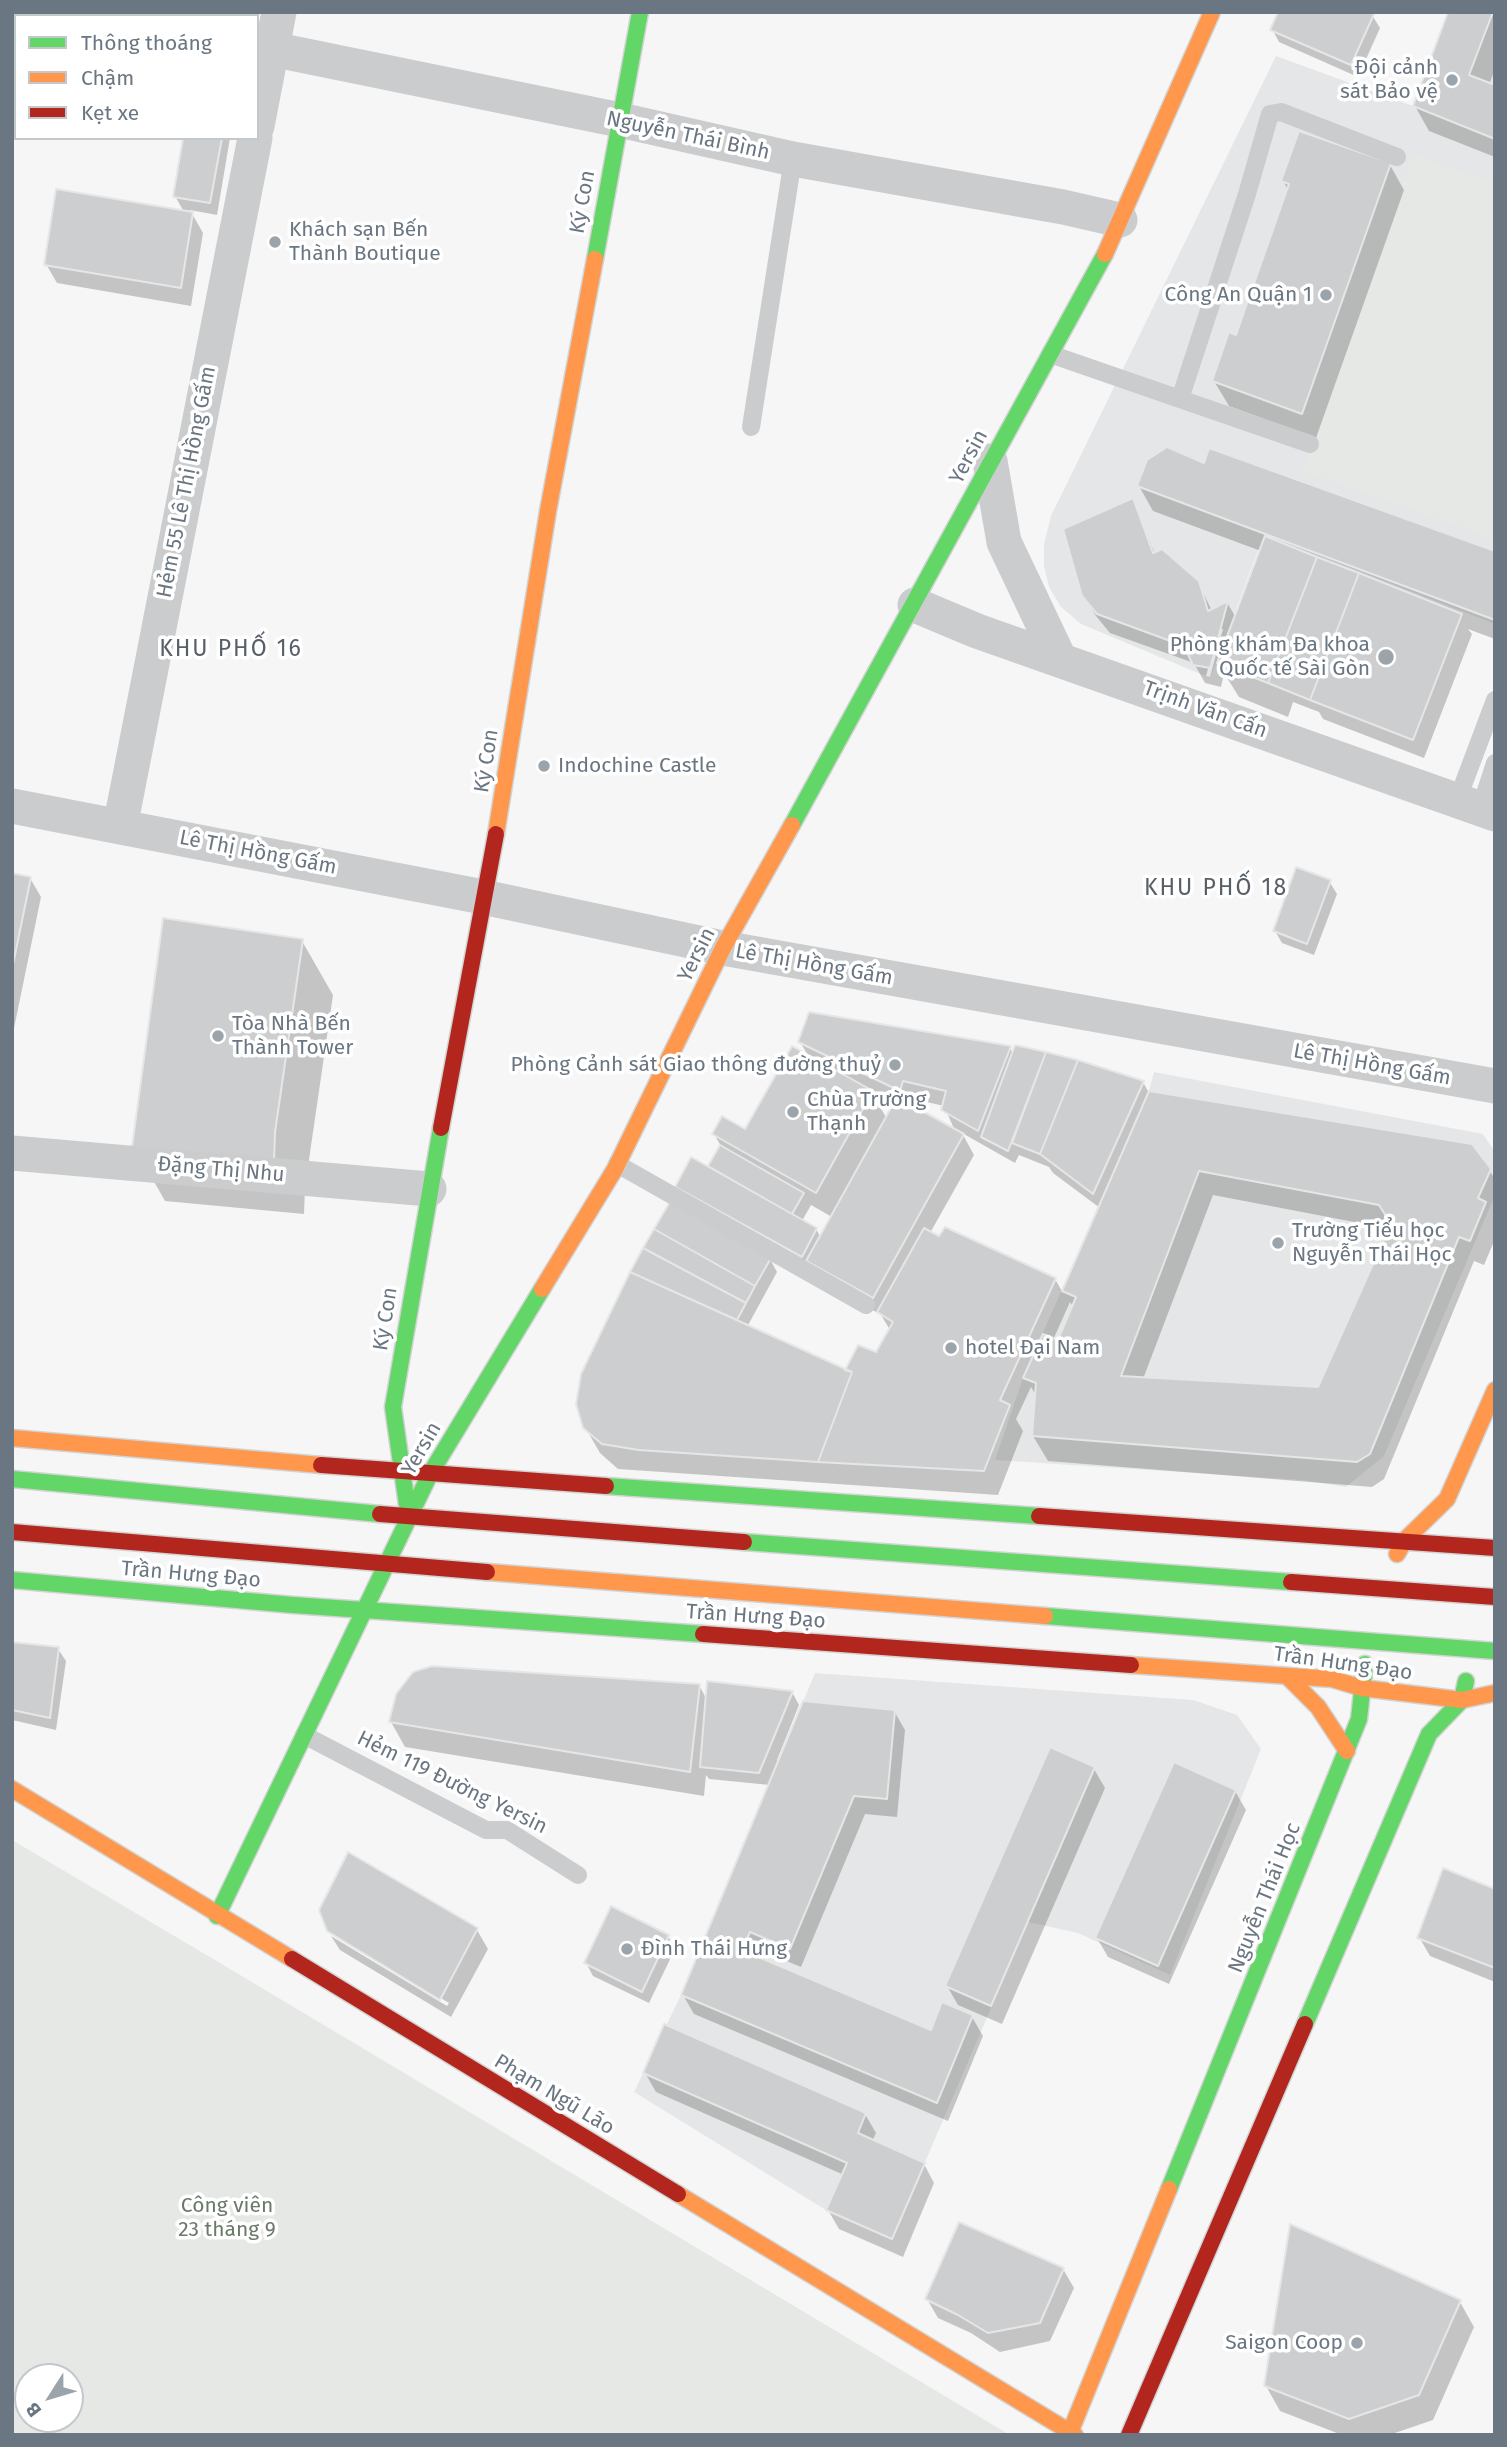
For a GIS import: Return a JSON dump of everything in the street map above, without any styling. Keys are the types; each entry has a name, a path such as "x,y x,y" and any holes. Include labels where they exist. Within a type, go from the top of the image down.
{"main road":[{"name":"Ký Con","path":"409,1517 393,1406 548,511 640,12"},
{"name":"Yersin","path":"217,1916 430,1474 617,1164 723,948 915,605 990,461 1097,271 1212,12"},
{"path":"1378,1593 1405,1540 1447,1499 1495,1390"},
{"path":"12,1438 648,1495 1175,1533 1405,1540 1495,1548"},
{"path":"12,1479 409,1517 647,1529 1174,1568 1378,1593 1487,1592 1477,1613"},
{"name":"Trần Hưng Đạo","path":"12,1532 647,1590 979,1610 1171,1625 1369,1633 1473,1642 1495,1651"},
{"name":"Trần Hưng Đạo","path":"12,1580 363,1610 645,1624 978,1654 1332,1679 1362,1688 1462,1700 1495,1693"},
{"path":"978,1654 979,1610"},
{"path":"1171,1625 1172,1668"},
{"name":"Nguyễn Thái Học","path":"1071,2434 1359,1719 1369,1633"},
{"path":"1129,2435 1429,1734 1462,1700 1473,1642"},
{"path":"1286,1676 1318,1707 1347,1751"},
{"name":"Phạm Ngũ Lão","path":"12,1789 1071,2434"}],"street":[{"path":"259,106 265,48 279,12"},
{"name":"Nguyễn Thái Bình","path":"265,48 620,120 793,159 1063,207 1120,220"},
{"name":"Hẻm 55 Lê Thị Hồng Gấm","path":"120,827 255,140"},
{"path":"990,461 1004,542 1059,658"},
{"name":"Trịnh Văn Cấn","path":"915,605 977,631 1477,808"},
{"name":"Lê Thị Hồng Gấm","path":"12,806 483,897 723,948 1495,1086"},
{"name":"Ðặng Thị Nhu","path":"12,1153 429,1189"}],"lane":[{"path":"1180,399 1247,194 1270,114 1281,112 1397,157"},
{"path":"751,427 793,159"},
{"path":"1050,354 1310,444"},
{"path":"1477,808 1495,700"},
{"path":"1477,808 1495,763"},
{"path":"617,1164 866,1305"},
{"name":"Hẻm 119 Đường Yersin","path":"304,1735 486,1830 506,1830 578,1875"}],"shaded area":[{"name":"Công An Quận 1","path":"1448,12 1495,12 1495,624 1264,534 1210,678 1081,624 1061,607 1049,587 1044,566 1044,544 1051,516 1276,56 1413,106"},
{"name":"Trường Tiểu học Nguyễn Thái Học","path":"1154,1072 1483,1134 1495,1152 1495,1195 1384,1456 1346,1487 1302,1480 995,1460 1023,1378 1149,1091"},
{"path":"815,1673 1193,1700 1237,1715 1261,1749 1170,1975 1078,1933 1028,1922 892,2239 826,2210 634,2092 681,1995"}],"green space":[{"path":"1412,154 1495,183 1495,539 1303,471"},
{"name":"Công viên 23 tháng 9","path":"12,1840 215,1960 1010,2435 12,2435"}],"building":[{"path":"1278,12 1374,14 1351,65 1270,30"},
{"name":"Đội cảnh sát Bảo vệ","path":"1448,12 1493,12 1469,75 1495,85 1495,139 1413,106"},
{"path":"1299,131 1391,163 1302,414 1212,381 1229,332 1236,335 1289,184 1281,181"},
{"path":"183,140 222,140 210,203 173,197"},
{"path":"56,189 193,212 181,288 44,265"},
{"path":"1167,447 1204,463 1209,448 1495,551 1495,620 1137,486 1147,460"},
{"path":"1133,498 1153,553 1162,549 1199,581 1208,611 1228,601 1210,668 1193,665 1184,646 1097,614 1082,596 1063,529"},
{"path":"1265,536 1317,557 1268,683 1217,663"},
{"path":"1317,557 1359,573 1310,700 1268,683"},
{"name":"Phòng khám Đa khoa Quốc tế Sài Gòn","path":"1359,573 1462,614 1413,740 1310,700"},
{"path":"1296,867 1331,880 1307,944 1273,931"},
{"path":"12,873 31,877 12,969"},
{"name":"Tòa Nhà Bến Thành Tower","path":"163,918 303,939 275,1132 274,1160 132,1147"},
{"path":"809,1012 1011,1046 978,1131 941,1110 946,1091 903,1081 900,1091 798,1042"},
{"path":"1015,1045 1046,1052 1008,1151 981,1137"},
{"name":"Chùa Trường Thạnh","path":"792,1046 873,1091 816,1193 712,1134 722,1116 745,1129"},
{"path":"1046,1052 1078,1060 1040,1154 1012,1143"},
{"path":"1078,1060 1144,1081 1093,1194 1040,1154"},
{"path":"1149,1091 1472,1144 1491,1169 1478,1198 1486,1202 1470,1241 1459,1237 1370,1454 1357,1462 1032,1436 1036,1383 1023,1378 1043,1334 1058,1340 1076,1297 1062,1291","holes":["1199,1171 1379,1205 1391,1224 1318,1387 1121,1376"]},
{"path":"897,1097 964,1134 873,1298 806,1261"},
{"path":"720,1145 804,1193 792,1214 708,1166"},
{"path":"691,1157 817,1228 802,1257 675,1187"},
{"path":"671,1200 771,1258 755,1286 654,1229"},
{"name":"hotel Đại Nam","path":"945,1227 1056,1278 1000,1400 1010,1405 984,1471 818,1462 852,1372 845,1370 858,1345 876,1352 893,1322 877,1312 924,1228 939,1236"},
{"path":"654,1229 755,1286 746,1303 643,1248"},
{"path":"643,1248 746,1303 737,1320 630,1272"},
{"path":"630,1272 852,1372 818,1462 639,1450 602,1444 583,1428 576,1404 581,1374"},
{"path":"12,1642 59,1647 50,1718 12,1710"},
{"path":"432,1666 700,1684 690,1772 389,1722 396,1694 413,1672"},
{"path":"707,1681 793,1691 759,1773 700,1767"},
{"path":"803,1701 895,1710 887,1799 854,1796 790,1949 750,1932 742,1950 931,2030 942,2002 973,2015 937,2103 681,1995"},
{"path":"1050,1747 1095,1767 991,2006 945,1986"},
{"path":"1174,1762 1236,1790 1158,1966 1095,1938"},
{"path":"348,1852 478,1928 440,2000 327,1931 319,1910"},
{"path":"1443,1868 1495,1889 1495,1968 1417,1938"},
{"name":"Đình Thái Hưng","path":"611,1906 669,1935 642,1992 584,1963"},
{"path":"664,2024 866,2113 858,2133 925,2163 892,2239 826,2210 847,2163 643,2073"},
{"path":"959,2222 1064,2268 1040,2323 988,2333 925,2299"},
{"name":"Saigon Coop","path":"1290,2224 1461,2300 1419,2395 1349,2419 1264,2386"}],"traffic: fast":[{"path":"595,259 640,12"},
{"path":"792,825 1105,254"},
{"path":"407,1505 393,1407 441,1128"},
{"path":"217,1916 430,1474 542,1289"},
{"path":"12,1479 380,1514"},
{"path":"606,1486 1039,1516"},
{"path":"744,1542 1291,1582"},
{"path":"12,1580 293,1605 703,1634"},
{"path":"1045,1616 1495,1651"},
{"path":"1169,2189 1359,1719 1365,1664"},
{"path":"1305,2024 1429,1734 1462,1700 1466,1681"}],"traffic: slow":[{"path":"1105,254 1212,12"},
{"path":"496,834 548,511 595,259"},
{"path":"542,1289 615,1169 723,948 792,825"},
{"path":"1397,1554 1405,1540 1447,1499 1495,1390"},
{"path":"12,1438 321,1465"},
{"path":"487,1572 1045,1616"},
{"path":"1131,1665 1332,1679 1362,1688 1462,1700 1495,1693"},
{"path":"1287,1676 1318,1707 1347,1751"},
{"path":"12,1789 292,1959"},
{"path":"1069,2435 1169,2189"},
{"path":"678,2194 1075,2435"}],"traffic: jam":[{"path":"441,1128 496,834"},
{"path":"321,1465 606,1486"},
{"path":"380,1514 744,1542"},
{"path":"1039,1516 1495,1548"},
{"path":"12,1532 487,1572"},
{"path":"1291,1582 1495,1597"},
{"path":"703,1634 1131,1665"},
{"path":"292,1959 678,2194"},
{"path":"1129,2435 1305,2024"}],"place":[{"name":"Đội cảnh sát Bảo vệ","path":"1452,80"},
{"name":"Khách sạn Bến Thành Boutique","path":"275,242"},
{"name":"Công An Quận 1","path":"1326,295"},
{"name":"Phòng khám Đa khoa Quốc tế Sài Gòn","path":"1386,657"},
{"name":"Indochine Castle","path":"544,766"},
{"name":"Tòa Nhà Bến Thành Tower","path":"218,1036"},
{"name":"Phòng Cảnh sát Giao thông đường thuỷ","path":"895,1065"},
{"name":"Chùa Trường Thạnh","path":"793,1112"},
{"name":"Trường Tiểu học Nguyễn Thái Học","path":"1278,1243"},
{"name":"hotel Đại Nam","path":"951,1348"},
{"name":"Đình Thái Hưng","path":"627,1949"},
{"name":"Saigon Coop","path":"1357,2343"}],"district":[{"name":"KHU PHỐ 16","path":"231,650"},
{"name":"KHU PHỐ 18","path":"1216,889"}]}
